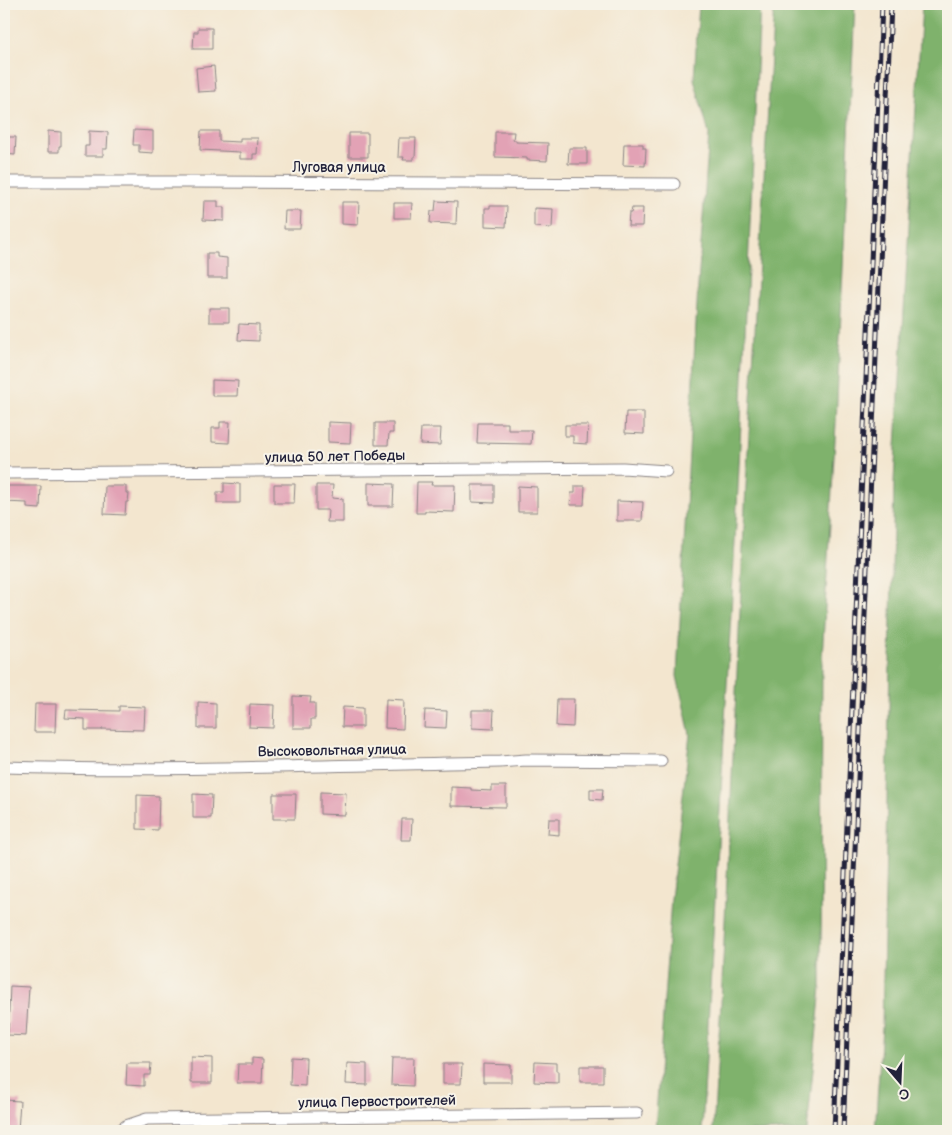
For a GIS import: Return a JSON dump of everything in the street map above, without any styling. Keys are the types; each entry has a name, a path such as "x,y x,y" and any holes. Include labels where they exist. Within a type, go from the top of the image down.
{"street":[{"name":"Луговая улица","path":"4,182 674,184"},
{"name":"улица 50 лет Победы","path":"4,473 623,468 666,471"},
{"name":"Высоковольтная улица","path":"4,767 167,769 526,760 661,761"},
{"name":"улица Первостроителей","path":"119,1131 126,1126 147,1119 638,1113"}],"green space":[{"path":"699,4 760,4 738,488 702,1131 655,1131 671,899 690,734 677,676 698,285 709,134 694,79"},
{"path":"774,4 855,4 836,423 822,658 821,987 807,1131 713,1131 746,486"},
{"path":"922,4 948,4 948,1131 875,1131 882,1027 894,481"}],"building":[{"path":"198,28 212,28 212,49 193,49 194,32 198,32"},
{"path":"214,66 216,91 198,92 196,68"},
{"path":"134,130 153,131 153,153 139,152 139,145 133,145"},
{"path":"48,131 61,132 59,152 48,152"},
{"path":"89,131 108,132 107,149 103,149 103,156 85,156 85,146 89,146"},
{"path":"201,131 219,131 219,141 240,142 240,138 258,138 257,154 253,154 253,159 240,159 240,152 200,150"},
{"path":"495,132 514,132 513,140 516,140 516,142 548,143 547,161 495,157"},
{"path":"349,133 368,133 368,157 349,157"},
{"path":"4,137 16,137 15,155 4,154"},
{"path":"399,138 416,138 415,157 413,157 413,160 403,160 404,157 398,157"},
{"path":"624,144 643,144 643,148 646,148 645,166 623,165"},
{"path":"569,148 587,148 587,164 568,164"},
{"path":"204,201 218,201 218,207 224,207 224,221 203,220"},
{"path":"436,201 457,202 456,224 430,223 431,211 435,211"},
{"path":"342,202 359,202 358,225 342,224"},
{"path":"394,203 412,203 411,218 394,218"},
{"path":"490,206 507,206 506,227 485,226 485,208 490,208"},
{"path":"534,208 553,209 552,228 534,227"},
{"path":"632,208 643,208 642,226 628,226 629,213 631,213"},
{"path":"285,211 301,211 300,229 284,229"},
{"path":"207,253 217,253 217,257 227,258 227,278 207,278"},
{"path":"209,308 229,308 229,322 209,322"},
{"path":"239,324 259,325 259,341 238,340"},
{"path":"212,380 238,381 237,396 212,396"},
{"path":"626,412 644,412 644,434 625,433"},
{"path":"220,422 230,422 229,443 212,442 212,428 220,428"},
{"path":"328,422 351,423 350,443 328,442"},
{"path":"375,423 393,423 393,433 389,433 388,445 375,445"},
{"path":"478,423 508,423 508,430 532,430 531,444 477,443"},
{"path":"565,425 588,425 587,444 573,443 573,436 565,436"},
{"path":"421,428 441,428 440,445 420,444"},
{"path":"417,482 432,482 431,485 455,485 454,512 425,511 425,513 416,513"},
{"path":"224,483 240,484 240,503 217,503 217,492 224,492"},
{"path":"368,483 394,484 393,506 368,506"},
{"path":"274,484 295,484 294,503 274,503"},
{"path":"316,485 333,485 332,498 343,499 343,522 327,522 328,510 316,510"},
{"path":"472,485 494,485 494,503 472,502"},
{"path":"4,486 41,486 40,509 27,508 27,503 4,502"},
{"path":"105,486 126,486 126,493 129,493 125,515 104,514"},
{"path":"518,486 537,487 537,512 518,512"},
{"path":"575,486 585,486 584,505 570,505 571,493 575,493"},
{"path":"617,501 643,502 642,521 617,521"},
{"path":"293,696 311,697 310,703 315,703 315,719 311,719 311,728 293,728"},
{"path":"386,699 404,700 403,729 385,728"},
{"path":"557,699 574,699 573,727 556,726"},
{"path":"198,702 216,703 216,728 198,728"},
{"path":"35,704 56,704 55,732 34,732"},
{"path":"250,704 274,705 273,728 249,727"},
{"path":"119,706 145,707 144,730 85,730 85,719 65,718 66,710 119,711"},
{"path":"343,707 363,708 363,727 342,727"},
{"path":"425,710 447,711 446,728 424,727"},
{"path":"472,710 494,710 493,729 472,728"},
{"path":"492,786 506,786 506,807 451,806 451,787 492,791"},
{"path":"590,789 603,789 602,800 590,799"},
{"path":"320,792 346,793 345,815 320,814"},
{"path":"193,794 212,795 211,818 193,818"},
{"path":"273,794 296,794 295,819 273,819"},
{"path":"137,795 159,796 158,830 137,829"},
{"path":"402,819 412,819 411,840 401,840"},
{"path":"549,819 559,819 559,835 548,834"},
{"path":"10,986 29,987 26,1036 8,1035"},
{"path":"191,1057 212,1058 212,1083 191,1083"},
{"path":"291,1057 306,1058 305,1086 290,1085"},
{"path":"252,1058 263,1059 262,1083 237,1083 238,1064 252,1064"},
{"path":"392,1058 414,1058 413,1086 391,1085"},
{"path":"535,1062 556,1063 558,1083 534,1082"},
{"path":"127,1063 151,1063 150,1075 144,1075 144,1086 126,1085"},
{"path":"347,1063 367,1064 367,1085 346,1084"},
{"path":"443,1064 462,1064 461,1084 443,1084"},
{"path":"483,1064 511,1065 511,1082 483,1082"},
{"path":"580,1066 603,1066 603,1082 580,1082"},
{"path":"4,1100 20,1101 18,1131 4,1131"}],"railway":[{"path":"834,1131 882,4"},
{"path":"843,1131 891,4"}]}
